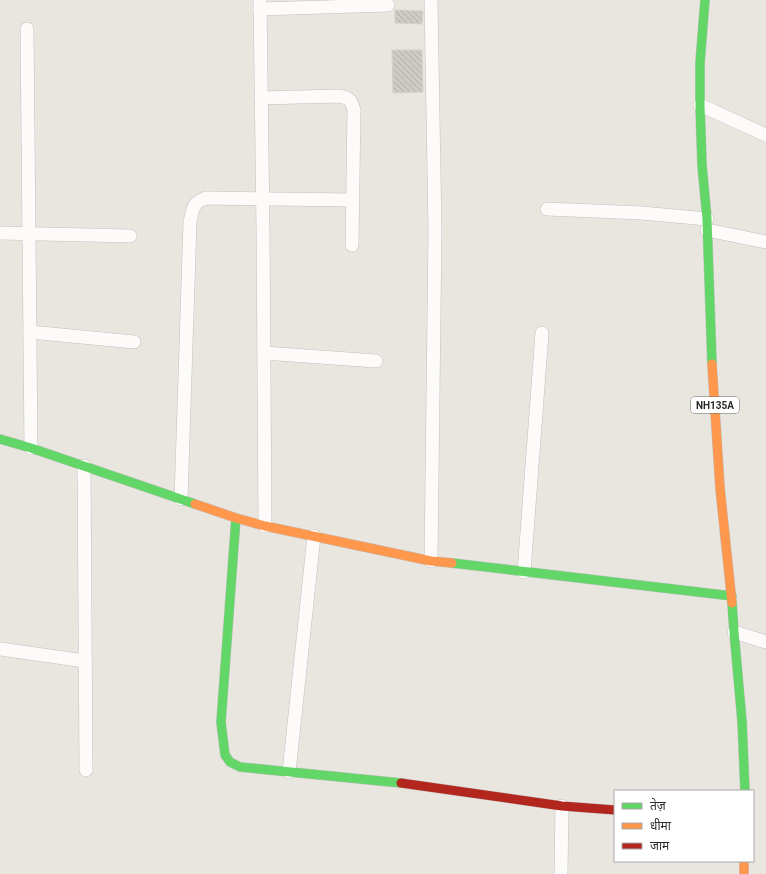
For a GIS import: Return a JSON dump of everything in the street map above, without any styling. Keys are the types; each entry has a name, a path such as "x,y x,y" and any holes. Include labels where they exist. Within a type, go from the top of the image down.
{"main road":[{"name":"NH135A","path":"705,0 700,64 700,105 702,165 707,224 713,384 720,488 732,596 742,721 745,790"},
{"path":"0,439 264,526 431,561 732,596"},
{"path":"236,518 221,722 225,755 230,762 240,767 388,781 562,806 614,810"},
{"path":"744,862 744,874"}],"street":[{"path":"431,0 436,230 431,561"},
{"path":"264,526 263,199 260,4 388,5"},
{"path":"27,29 31,448"},
{"path":"261,98 339,96 346,97 351,101 354,110 352,245"},
{"path":"700,105 766,135"},
{"path":"182,499 190,222 193,207 198,201 206,198 352,200"},
{"path":"547,209 642,213 707,224 766,242"},
{"path":"0,233 30,235 130,236"},
{"path":"30,332 134,342"},
{"path":"524,572 542,333"},
{"path":"264,353 376,361"},
{"path":"84,466 86,770"},
{"path":"289,772 314,536"},
{"path":"734,632 766,642"},
{"path":"0,649 85,661"},
{"path":"561,874 562,806"}],"building":[{"path":"395,10 423,11 422,24 395,23"},
{"path":"392,50 422,50 423,92 393,93"}],"traffic: fast":[{"path":"705,0 700,63 700,105 702,165 707,219 712,364"},
{"path":"0,439 31,448 195,504"},
{"path":"236,518 221,722 225,755 230,762 240,767 401,783"},
{"path":"452,563 732,596"},
{"path":"732,603 742,721 745,790"}],"traffic: slow":[{"path":"712,364 720,488 732,603"},
{"path":"195,504 265,526 431,561 452,563"},
{"path":"744,862 744,874"}],"traffic: jam":[{"path":"401,783 562,806 614,810"}]}
